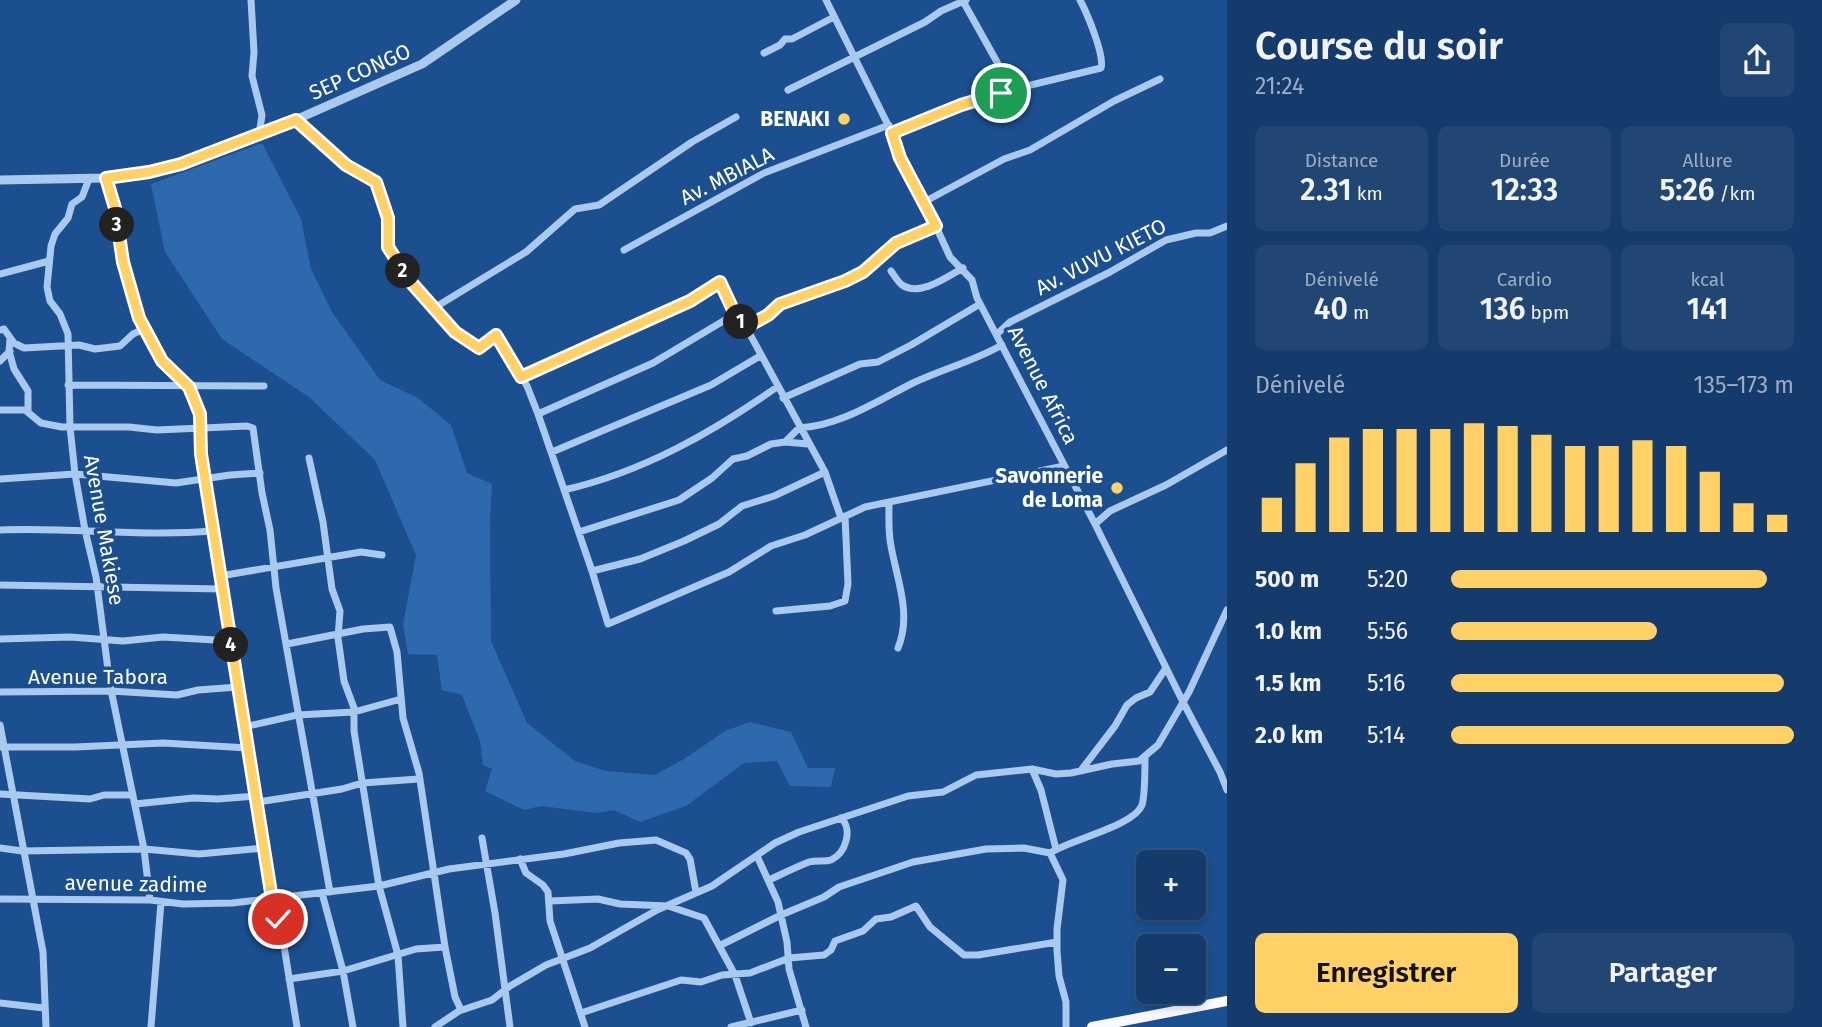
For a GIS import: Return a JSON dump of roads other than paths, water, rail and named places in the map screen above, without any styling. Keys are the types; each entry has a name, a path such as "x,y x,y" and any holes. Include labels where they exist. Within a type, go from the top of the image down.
{"highway":[{"path":"1092,1027 1227,1001"}],"street":[{"path":"251,0 254,52 252,75 262,115 259,135"},
{"name":"SEP CONGO","path":"0,180 106,178 181,164 296,120 422,64 516,0"},
{"name":"Avenue Africa","path":"826,0 950,257 972,280 981,304 1095,524 1227,790"},
{"name":"Av. MBIALA","path":"624,250 764,173 961,105 1101,68 1103,61 1080,0"},
{"path":"788,90 965,1 998,62 1005,80 1001,93"},
{"path":"764,53 780,45 785,39 792,39 834,17"},
{"path":"924,202 1004,159 1030,150 1114,101 1160,79"},
{"path":"434,308 526,252 575,209 599,205 692,142 736,117"},
{"path":"296,120 346,165 376,182 388,218 388,247 409,280 455,332 479,348 496,335 521,377 538,414 608,624 729,572 771,546 804,535 865,507 1064,466"},
{"name":"Avenue Makiese","path":"89,178 82,197 72,204 68,218 55,234 47,287 50,302 67,327 70,427 75,474 98,587 111,691 144,849 150,900"},
{"path":"106,178 115,208 123,262 144,329 162,361 189,387 200,412 205,478 222,589 272,899 284,946 297,1027"},
{"path":"746,327 768,315 780,304 863,272 896,243 936,226"},
{"name":"Av. VUVU KIETO","path":"997,334 1010,322 1110,272 1166,240 1189,234 1210,233 1227,226"},
{"path":"0,274 49,261"},
{"path":"891,271 903,285 915,289 930,286 963,268"},
{"path":"521,377 690,301 720,282 735,314 746,327 825,472 843,517 848,584 845,601 830,606 776,611"},
{"path":"783,398 860,364 878,362 981,304"},
{"path":"538,414 653,363 735,314"},
{"path":"0,330 4,329 14,343 24,348"},
{"path":"0,360 9,351 24,348 79,345 95,349 115,347 144,329"},
{"path":"10,338 9,351 14,369 28,391 28,411"},
{"path":"785,442 799,428 812,428 865,409 914,383 982,357 1002,345"},
{"path":"552,452 711,385 761,356"},
{"path":"69,385 264,386"},
{"path":"564,490 613,477 650,463 708,431 777,387"},
{"path":"0,410 28,411 47,426 157,430 252,427 256,437 326,892 353,1027"},
{"path":"579,532 630,513 679,500 712,478 733,459 747,456 771,444 808,444"},
{"path":"1095,524 1110,511 1166,485 1227,450"},
{"path":"309,458 323,522 332,589 340,611 338,635 344,681 353,701 353,723 379,886 398,955 403,1027"},
{"path":"592,571 640,559 684,541 719,524 742,506 774,496 825,472"},
{"path":"0,479 75,474 167,483 260,473"},
{"path":"890,503 889,535 905,612 903,635 898,648"},
{"path":"0,530 85,530 130,534 213,531"},
{"path":"220,576 361,552 382,555"},
{"path":"0,585 222,589"},
{"path":"435,1027 461,1010 489,1002 530,974 590,947 725,878 781,840 908,796 943,792 976,775 1032,769 1056,774 1071,773 1136,762 1158,745 1195,680 1227,610"},
{"path":"287,644 390,627 397,652 403,718 419,779 445,947 455,997 461,1010"},
{"path":"0,639 230,638"},
{"path":"1071,773 1083,768 1115,726 1127,705 1150,692 1166,668"},
{"name":"Avenue Tabora","path":"0,692 111,691 177,695 198,690 238,687"},
{"path":"244,727 297,715 354,712 401,699"},
{"path":"0,726 43,952 46,1027"},
{"path":"2,746 163,743 248,748"},
{"path":"719,946 824,897 839,887 913,862 986,849 1024,848 1053,851 1116,826 1138,812 1143,799 1146,756"},
{"path":"1032,769 1041,790 1053,851 1063,880 1057,966 1066,1002 1066,1027"},
{"path":"135,804 193,798 257,799 342,789 362,783 419,779"},
{"path":"0,794 90,799 104,795 133,795"},
{"path":"769,880 810,862 831,860 839,852 848,832 846,823 841,818"},
{"path":"482,838 510,1027"},
{"name":"avenue zadime","path":"0,899 150,900 207,904 272,899 379,886 433,872 564,854 619,843 662,841 686,853 690,859 696,892"},
{"path":"0,848 22,851 144,849 199,854 264,848"},
{"path":"757,856 781,915 789,969 806,1027"},
{"path":"520,859 526,873 548,892 548,912 585,1027"},
{"path":"550,901 598,899 620,904 668,906 705,918 735,975 751,1023"},
{"path":"151,1027 160,902"},
{"path":"581,1013 681,980 699,982 722,975 750,972 789,958 824,955 831,950 835,941 863,931 873,921 891,918 916,906 930,927 964,954 978,955 1057,942"},
{"path":"289,979 343,971 416,949 445,947"},
{"path":"0,1003 44,1008"},
{"path":"731,1027 802,1010"},
{"path":"1135,1027 1142,1017"}],"place":[{"name":"BENAKI","path":"844,119"},
{"name":"Savonnerie de Loma","path":"1117,488"}]}
